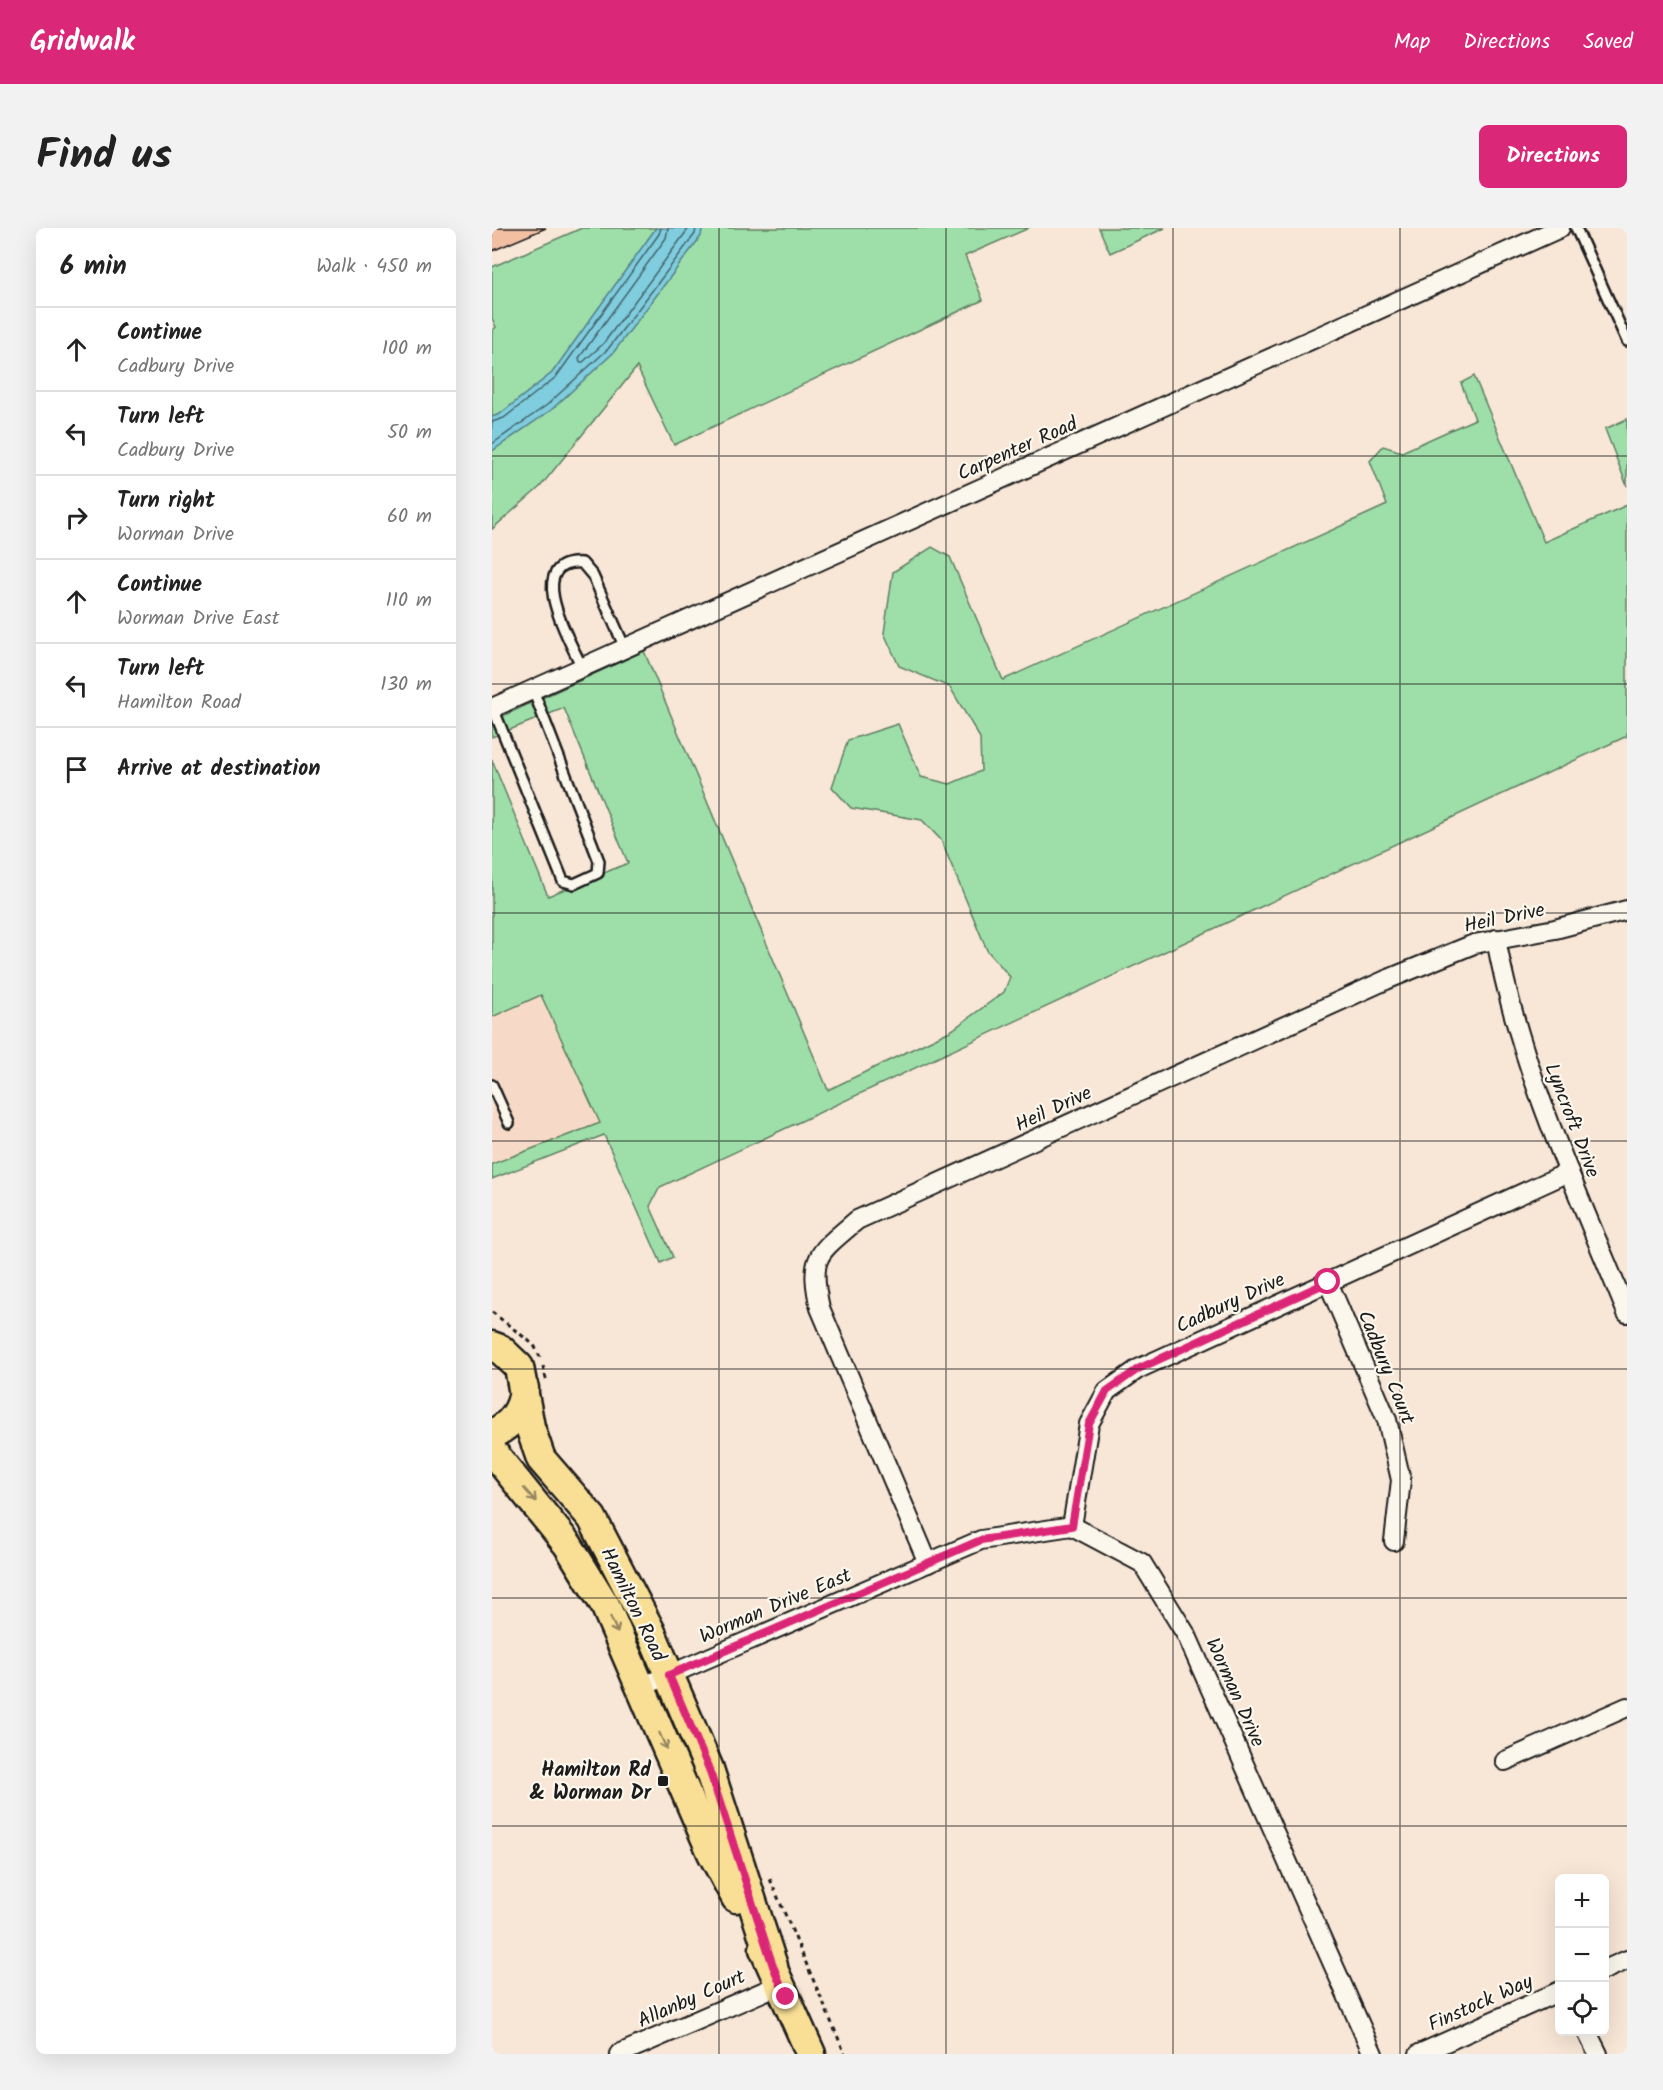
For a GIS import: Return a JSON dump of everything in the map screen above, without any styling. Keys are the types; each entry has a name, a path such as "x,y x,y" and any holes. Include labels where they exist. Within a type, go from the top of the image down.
{"main road":[{"path":"492,1434 509,1424 523,1421 521,1407 524,1386 519,1366 495,1345"},
{"name":"Hamilton Road","path":"523,1421 523,1442 536,1468 605,1544 630,1589 709,1769 777,1975"},
{"name":"Hamilton Road","path":"492,1450 534,1500 578,1560 605,1605 712,1853 777,1975 811,2054"}],"street":[{"name":"Carpenter Road","path":"493,708 1560,228"},
{"name":"Heil Drive","path":"928,1563 820,1308 813,1279 820,1251 857,1220 1386,980 1474,944 1555,929 1627,910"},
{"name":"Lyncroft Drive","path":"1496,939 1505,989 1522,1051 1627,1312"},
{"name":"Cadbury Drive","path":"1072,1526 1089,1424 1107,1391 1138,1369 1569,1172"},
{"name":"Cadbury Court","path":"1328,1282 1387,1420 1401,1480 1394,1541"},
{"path":"928,1563 981,1540 1072,1526"},
{"name":"Worman Drive","path":"1072,1526 1142,1563 1187,1636 1373,2054"},
{"name":"Worman Drive East","path":"639,1688 928,1563"},
{"path":"1505,1761 1627,1707"},
{"path":"1609,1968 1627,1960"},
{"name":"Allanby Court","path":"619,2054 777,1975"},
{"name":"Finstock Way","path":"1419,2054 1555,1992"},
{"path":"1589,2036 1598,2054"}],"lane":[{"path":"1576,228 1627,341"},
{"path":"582,667 552,599 552,583 558,570 570,562 582,563 593,576 625,648"},
{"path":"493,708 563,881 574,884 598,873 599,861 533,690"},
{"path":"492,1085 509,1123"}],"shaded area":[{"path":"541,995 600,1123 492,1164 492,1017"}],"green space":[{"path":"582,228 656,228 552,373 500,414 492,417 492,331 496,327 492,318 492,267"},
{"path":"702,228 1029,228 965,256 983,300 674,445 637,367 540,487 492,529 492,451 551,410 613,353 701,236"},
{"path":"1099,228 1165,228 1110,253"},
{"path":"1474,376 1544,542 1627,505 1627,736 660,1187 650,1206 673,1257 661,1263 604,1135 492,1179 492,1164 600,1123 541,995 492,1017 492,760 548,896 628,863 564,708 492,737 492,721 644,651 828,1090 952,1030 1004,992 1010,977 987,950 941,840 922,820 851,808 832,787 848,740 898,724 921,777 950,784 981,771 980,738 950,687 899,666 884,633 893,572 932,547 950,557 1003,680 1387,505 1370,461 1383,446 1402,452 1475,419 1461,383"},
{"path":"1627,419 1627,486 1605,429"}],"water":[{"path":"656,228 702,228 701,236 613,353 551,410 492,451 492,417 500,414 552,373"}],"building":[{"path":"492,228 546,228 492,251"}],"place":[{"name":"Hamilton Rd & Worman Dr","path":"663,1781"}],"route":[{"path":"786,1997 773,1966 709,1769 669,1675 981,1540 1072,1526 1089,1424 1107,1391 1138,1369 1328,1282"}]}
